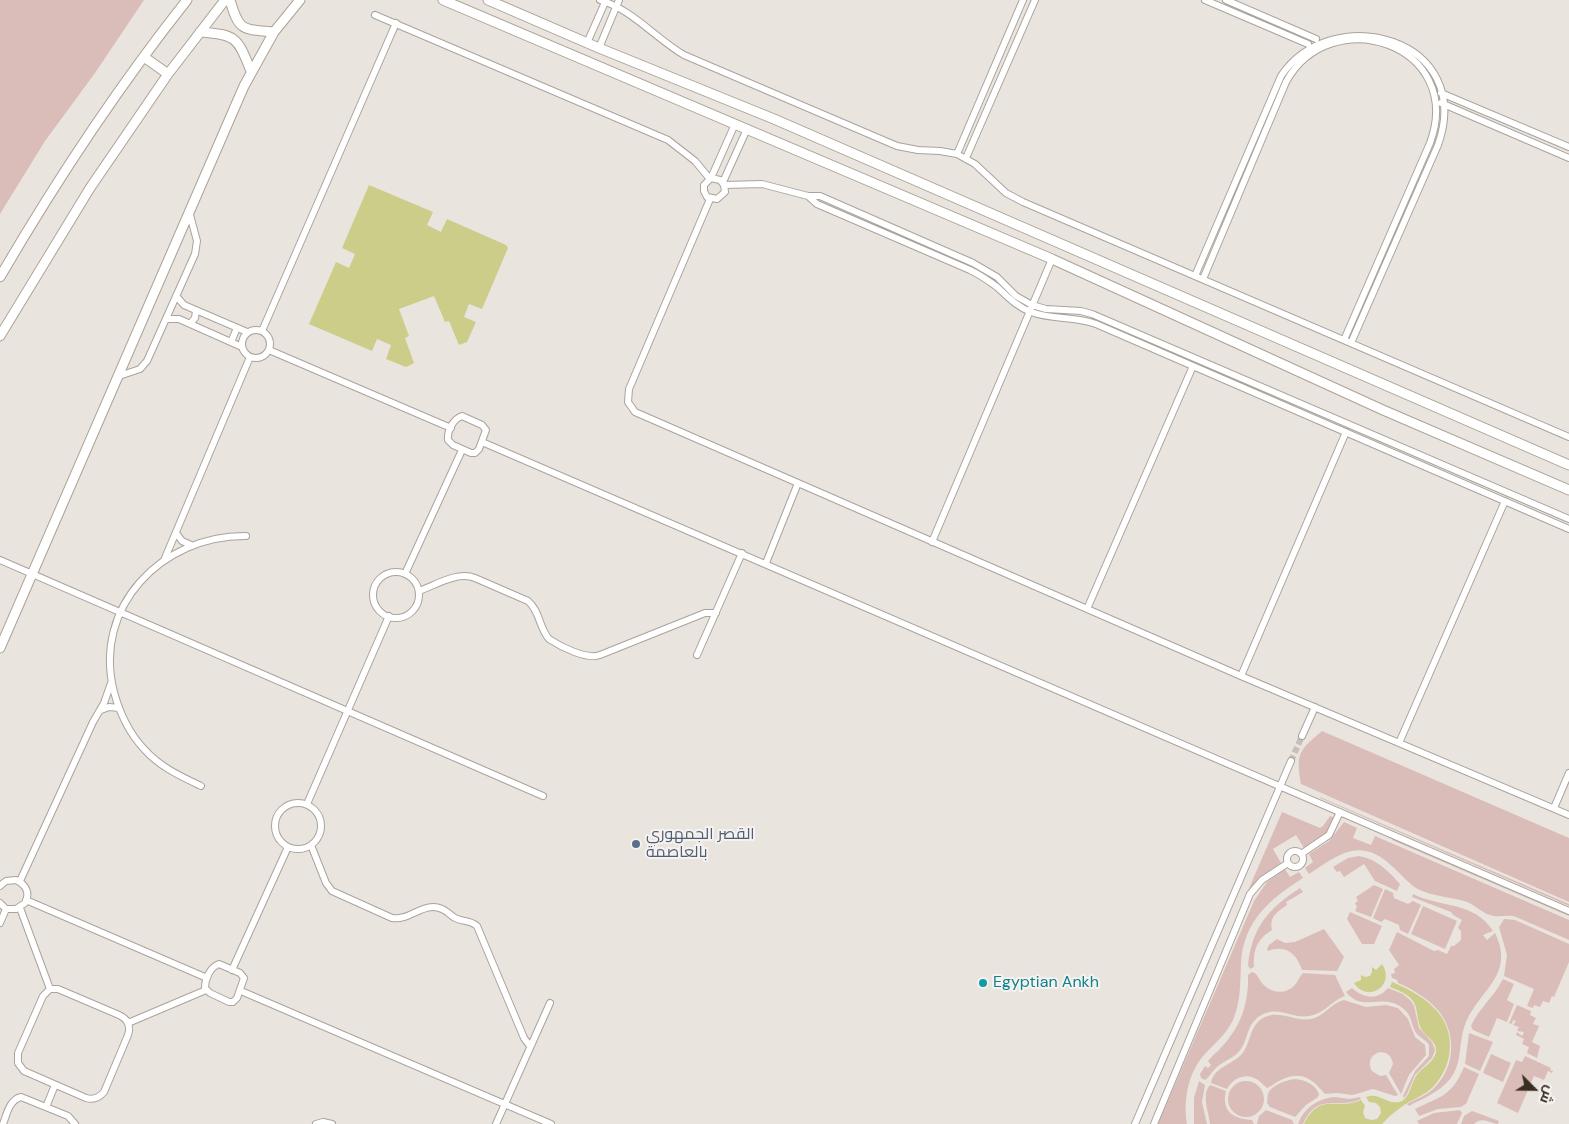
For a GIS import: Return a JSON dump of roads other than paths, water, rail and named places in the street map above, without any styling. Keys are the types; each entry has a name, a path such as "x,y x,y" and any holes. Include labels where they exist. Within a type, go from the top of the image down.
{"street":[{"path":"0,277 71,162 185,0"},
{"path":"0,336 90,188 168,74 225,0"},
{"path":"230,0 236,19 241,25 252,30 274,32"},
{"path":"0,648 251,71 274,32 300,0"},
{"path":"443,0 1052,259 1383,410 1569,490"},
{"path":"488,0 599,48 774,119 1569,465"},
{"path":"957,154 1023,0"},
{"path":"966,158 1035,0"},
{"path":"1205,0 1306,43 1313,49"},
{"path":"1226,0 1316,36 1320,44"},
{"path":"587,43 604,1 617,3 668,45 684,55 897,146 957,154 966,158 1001,189 1015,198 1569,437"},
{"path":"599,48 617,3"},
{"path":"376,15 668,140 691,157 710,179"},
{"path":"262,331 396,23"},
{"path":"200,32 225,35 233,39 242,49 251,71"},
{"path":"1204,279 1286,82 1295,67 1313,49 1338,36 1355,34 1373,35 1390,40 1405,49 1418,61 1428,76 1434,93 1435,126 1430,143 1344,340"},
{"path":"1195,276 1281,76 1290,60 1306,43 1316,36"},
{"path":"1351,343 1438,145 1444,120 1443,94 1433,67 1415,46"},
{"path":"144,57 168,74"},
{"path":"1434,93 1443,94 1569,147"},
{"path":"1435,101 1569,158"},
{"path":"710,199 705,194 706,182 710,179 735,124"},
{"path":"710,199 720,198 724,192 724,184 747,129"},
{"path":"897,193 904,176"},
{"path":"710,179 718,178 724,184 762,184 808,196 817,204 970,270 990,282 1015,304 1044,316 1078,318 1091,322 1569,529"},
{"path":"710,199 629,389 628,402 632,409 639,414 1241,676 1569,815"},
{"path":"118,376 136,371 144,366 176,296 197,247 189,211"},
{"path":"1005,240 1012,224"},
{"path":"932,542 1052,259"},
{"path":"176,296 184,305 247,332"},
{"path":"1031,309 1081,311 1092,314 1569,519"},
{"path":"190,324 195,318 196,311"},
{"path":"166,318 179,319 242,347"},
{"path":"231,342 237,328"},
{"path":"255,329 262,331 269,339 269,350 261,357 250,357 242,347 242,339 247,332 255,329"},
{"path":"269,350 451,428"},
{"path":"165,559 250,357"},
{"path":"1088,609 1194,366"},
{"path":"462,416 486,428 482,442 478,451 470,453 449,442 447,438 455,419 462,416"},
{"path":"1241,676 1346,432"},
{"path":"482,442 1569,911"},
{"path":"405,574 462,450"},
{"path":"766,563 798,483"},
{"path":"1399,743 1505,501"},
{"path":"176,533 182,541 191,545"},
{"path":"201,786 170,771 151,756 132,734 118,708 112,682 110,664 112,642 120,613 129,596 142,579 165,559 191,545 222,537 246,536"},
{"path":"698,655 742,553"},
{"path":"0,560 543,796"},
{"path":"396,572 405,574 413,579 419,591 416,605 411,612 398,617 389,616 378,607 374,598 379,580 386,574 396,572"},
{"path":"419,591 459,576 471,576 528,600 535,608 545,635 549,639 592,657 705,613 716,613"},
{"path":"307,804 389,616"},
{"path":"20,881 112,682"},
{"path":"100,710 110,707 118,708"},
{"path":"1302,736 1314,707"},
{"path":"1135,1124 1291,761"},
{"path":"1554,808 1569,773"},
{"path":"298,802 307,804 317,812 321,825 317,838 311,845 302,848 288,847 276,835 274,826 276,817 281,809 288,804 298,802"},
{"path":"1301,854 1329,835 1340,812"},
{"path":"311,845 328,886 338,895 392,918 400,918 433,907 443,909 456,919 470,921 475,924 481,931 524,1038 530,1046"},
{"path":"232,970 288,847"},
{"path":"1288,863 1287,856 1291,852 1296,851 1301,854"},
{"path":"1288,863 1294,866 1299,865 1302,861 1301,854"},
{"path":"1154,1124 1250,894 1262,880 1288,863"},
{"path":"0,903 6,908 13,910 20,908 26,900 27,890 20,881 9,880 1,884"},
{"path":"26,900 207,978"},
{"path":"0,923 6,908"},
{"path":"20,908 50,989"},
{"path":"221,965 232,970 242,974 244,978 236,999 229,1002 206,990 204,986 212,967 221,965"},
{"path":"50,989 58,989 119,1015 128,1023 130,1029 128,1036 102,1095 96,1099 89,1099 56,1085 24,1071 19,1066 17,1060 18,1053 43,996 50,989"},
{"path":"128,1023 206,990"},
{"path":"240,990 552,1124"},
{"path":"496,1124 550,1003"},
{"path":"46,1107 56,1085"},
{"path":"3,1124 12,1103 19,1098 27,1098 70,1117 74,1124"},
{"path":"316,1124 323,1122 332,1124"}],"tunnel":[{"path":"1291,761 1302,736"}],"place":[{"name":"القصر الجمهوري بالعاصمة","path":"636,844"},
{"name":"Egyptian Ankh","path":"983,983"}]}
